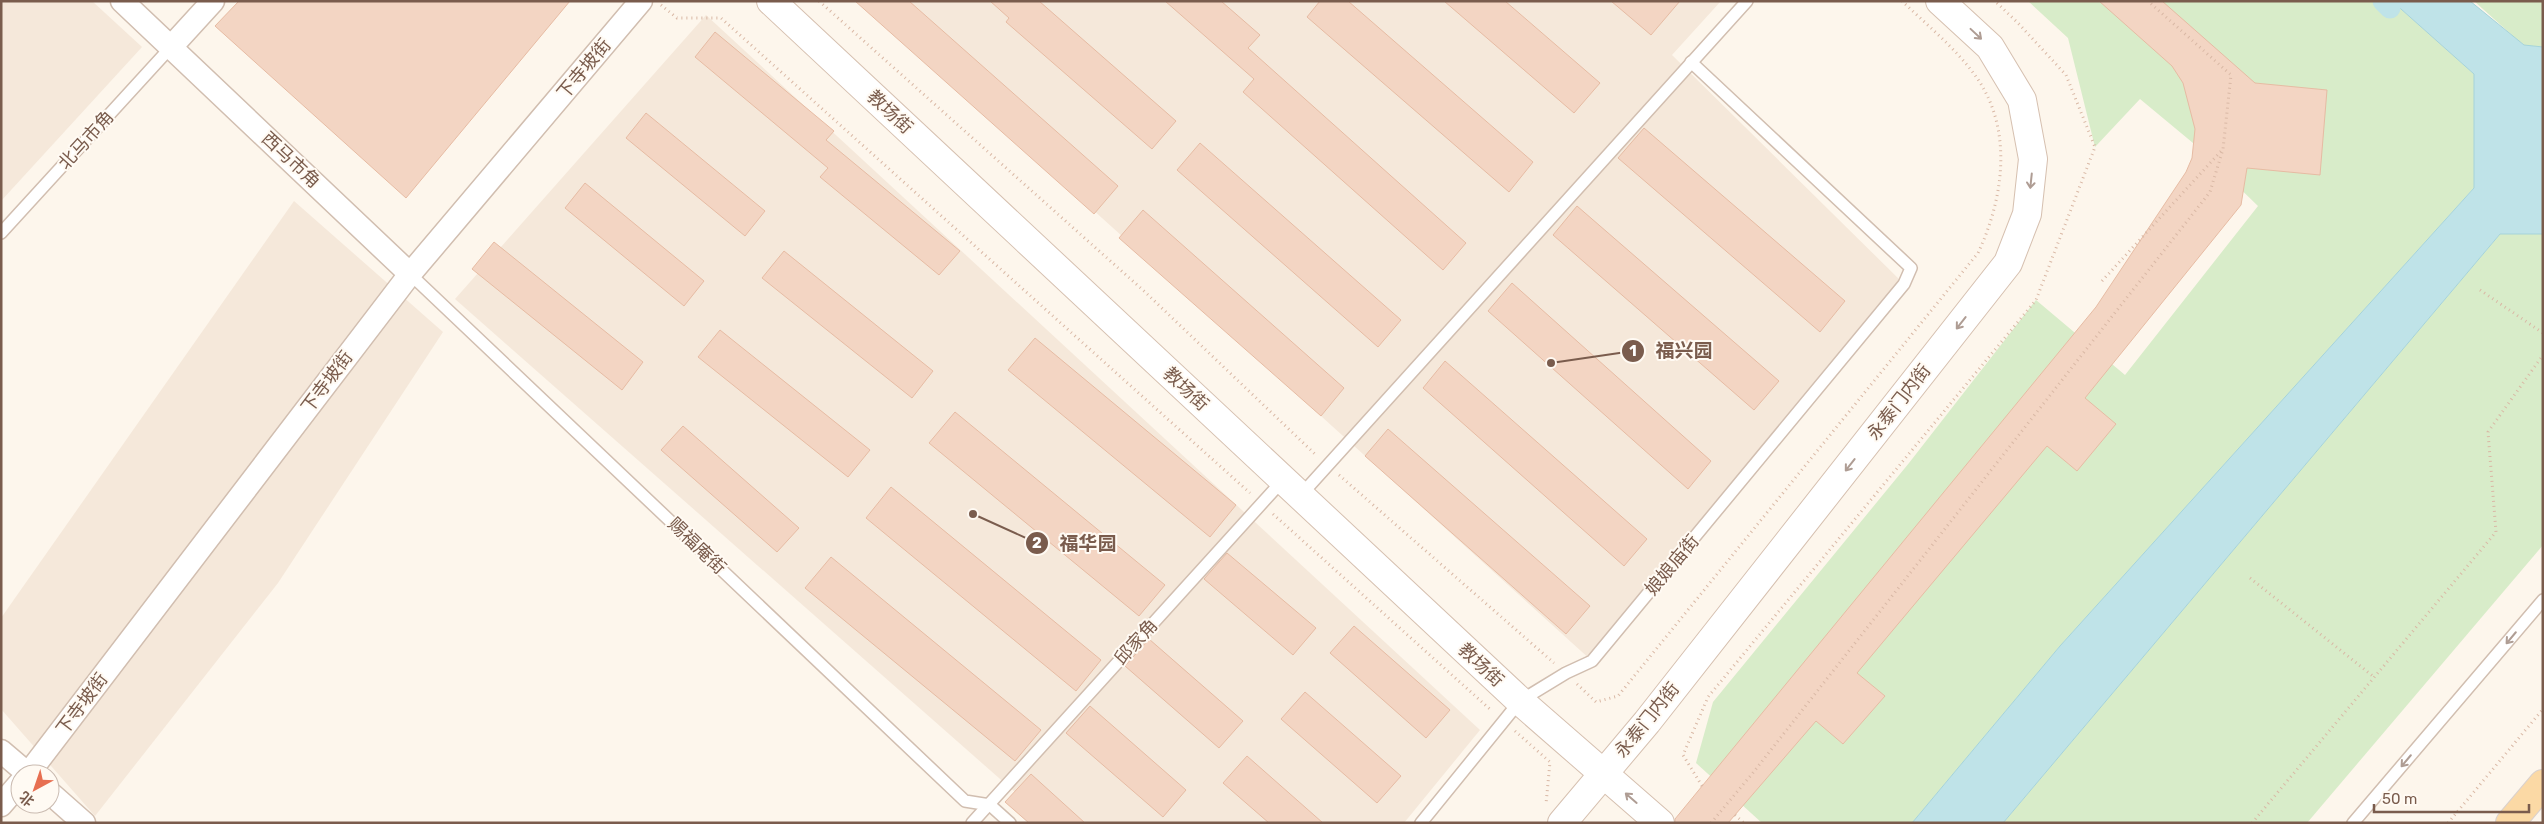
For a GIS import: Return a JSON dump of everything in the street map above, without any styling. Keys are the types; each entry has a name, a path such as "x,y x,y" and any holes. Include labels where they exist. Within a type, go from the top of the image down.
{"main road":[{"path":"2510,823 2543,784"}],"street":[{"name":"西马市角","path":"122,1 410,274"},
{"path":"171,47 212,1"},
{"name":"下寺坡街","path":"36,764 410,274 641,1"},
{"name":"教场街","path":"771,1 1291,488 1512,711 1603,773 1660,823"},
{"name":"永泰门内街","path":"1554,815 1603,773 1647,722 2008,263 2027,214 2033,159 2022,100 1990,47 1940,1"},
{"path":"1,751 16,764"},
{"path":"1,805 10,795"},
{"path":"60,802 84,823"}],"lane":[{"name":"邱家角","path":"972,823 1261,504 1327,465 1747,1"},
{"name":"北马市角","path":"1,233 171,47"},
{"name":"娘娘庙街","path":"1420,823 1512,711 1566,673 1592,661 1904,284 1911,268 1691,62"},
{"name":"赐福庵街","path":"410,274 965,801 990,805"},
{"path":"2354,823 2543,600"},
{"path":"990,805 1010,823"}],"path":[{"path":"657,1 677,18 721,18 1261,504 1512,711 1550,762 1554,815"},
{"path":"819,1 1144,291 1327,465 1566,673 1596,702 1618,696"},
{"path":"1711,823 1771,750 2210,192 2223,149 2231,75 2148,1"},
{"path":"2102,280 2223,149"},
{"path":"2480,290 2543,333"},
{"path":"2252,823 2496,532 2488,432 2543,355"},
{"path":"2250,578 2374,677"},
{"path":"2448,823 2543,709"},
{"path":"1684,755 1702,786"},
{"path":"1735,815 1744,823"}],"shaded area":[{"path":"1,1 92,1 142,47 1,201"},
{"path":"862,1 1721,1 1672,55 1904,284 1592,661"},
{"path":"706,15 1480,730 1404,823 1050,823 455,299"},
{"path":"294,201 443,332 278,583 95,816 60,776 60,764 49,764 1,709 1,618"}],"green space":[{"path":"2028,1 2392,1 2474,74 2474,188 2060,646 1912,823 1762,823 1696,763 1713,702 1909,463 2036,300 2125,375 2258,206 2193,143 2140,99 2095,147 2068,38"},
{"path":"2474,1 2543,1 2543,47 2524,46"},
{"path":"2500,234 2543,234 2543,545 2307,823 2003,823"}],"water":[{"path":"2392,1 2470,1 2524,45 2543,47 2543,234 2500,234 2003,823 1912,823 2060,646 2474,188 2474,74"}],"building":[{"path":"239,1 570,1 406,198 215,26"},
{"path":"855,1 909,1 1118,186 1094,214"},
{"path":"990,1 1039,1 1176,121 1152,149 1006,22 1009,18"},
{"path":"1165,1 1221,1 1260,35 1248,48 1466,243 1443,270 1243,92 1254,79"},
{"path":"1320,1 1348,1 1533,162 1509,192 1307,17"},
{"path":"1444,1 1505,1 1600,83 1574,113"},
{"path":"1611,1 1680,1 1651,35"},
{"path":"2099,1 2162,1 2255,83 2327,90 2320,175 2247,168 2241,205 2085,398 2116,424 2077,471 2047,446 1857,673 1885,696 1843,744 1816,721 1728,823 1675,823 1675,819 2096,307 2186,172 2192,158 2195,129 2183,83 2172,66"},
{"path":"715,32 834,131 826,140 960,251 939,275 820,177 828,168 695,57"},
{"path":"646,113 765,211 745,236 626,138"},
{"path":"1644,128 1845,301 1820,332 1618,158"},
{"path":"1200,143 1401,320 1378,347 1177,170"},
{"path":"585,183 704,281 684,306 565,208"},
{"path":"1577,206 1779,381 1754,410 1553,235"},
{"path":"1143,210 1344,388 1321,416 1119,238"},
{"path":"494,242 643,362 622,390 472,269"},
{"path":"784,251 933,371 912,398 762,278"},
{"path":"1512,283 1711,461 1688,489 1488,311"},
{"path":"720,330 870,450 848,477 698,357"},
{"path":"1035,338 1236,505 1210,537 1008,370"},
{"path":"1445,361 1647,539 1624,566 1423,388"},
{"path":"955,412 1165,585 1139,616 929,443"},
{"path":"683,426 799,528 777,552 661,450"},
{"path":"1388,429 1590,606 1566,634 1365,456"},
{"path":"891,487 1101,660 1076,691 866,518"},
{"path":"1227,553 1316,628 1293,655 1204,579"},
{"path":"831,557 1041,730 1015,761 805,588"},
{"path":"1354,626 1450,710 1426,738 1330,653"},
{"path":"1149,639 1243,721 1219,748 1125,666"},
{"path":"1305,692 1401,776 1377,803 1281,719"},
{"path":"1090,706 1186,790 1163,817 1066,733"},
{"path":"1247,756 1323,823 1269,823 1223,783"},
{"path":"1031,774 1085,823 1029,823 1005,802"}],"waterway":[{"path":"2383,1 2390,8"}],"place":[{"name":"福兴园","path":"1551,363"},
{"name":"福华园","path":"973,514"}]}
